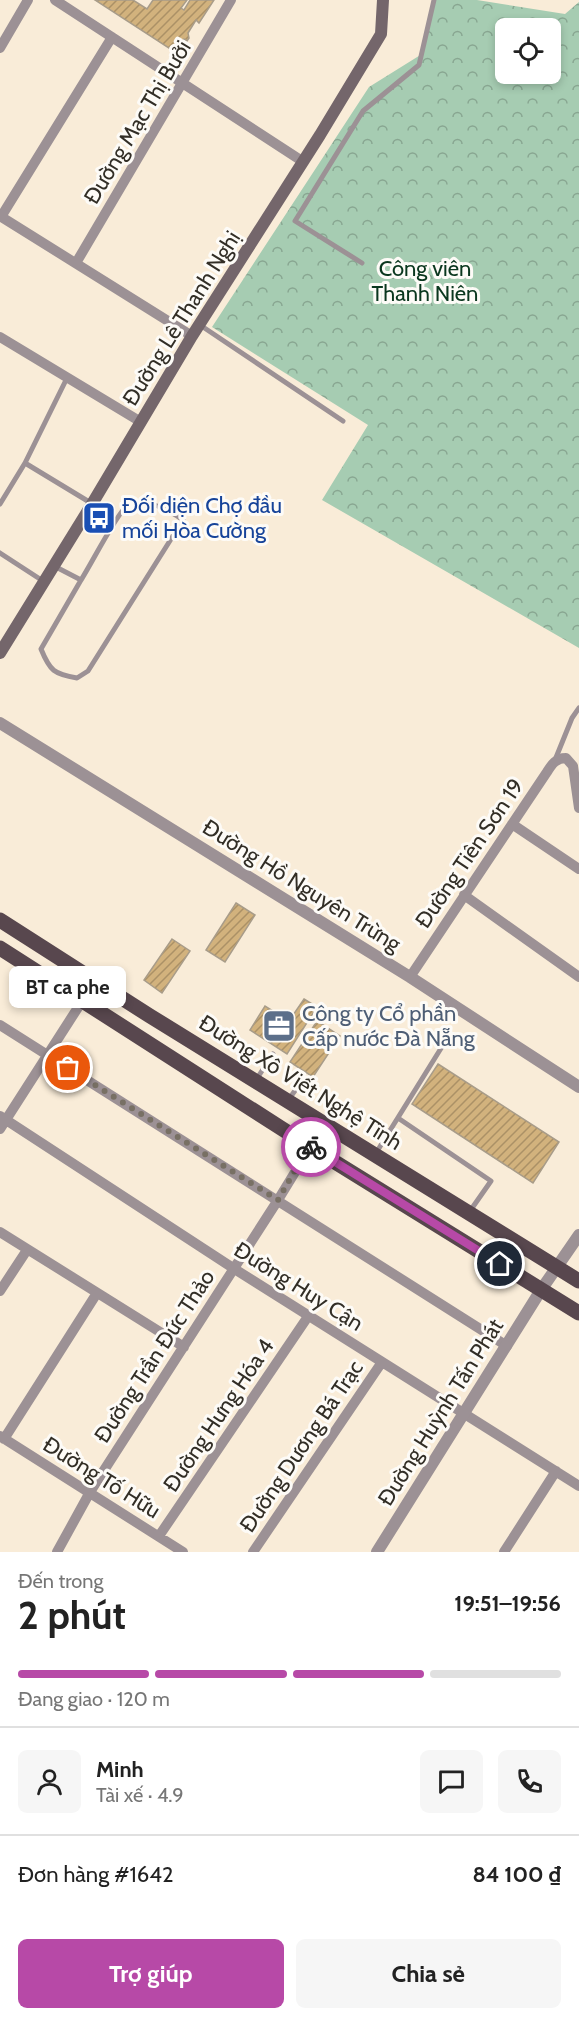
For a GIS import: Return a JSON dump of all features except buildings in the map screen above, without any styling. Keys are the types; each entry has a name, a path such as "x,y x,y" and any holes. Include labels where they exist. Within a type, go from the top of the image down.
{"main road":[{"name":"Đường Lê Thanh Nghị","path":"0,653 192,336 320,135 381,34 383,0"},
{"name":"Đường Xô Viết Nghệ Tĩnh","path":"0,920 579,1281"},
{"path":"0,948 309,1146 579,1313"}],"street":[{"path":"0,48 28,0"},
{"path":"55,0 302,161"},
{"name":"Đường Mạc Thị Bưởi","path":"76,263 231,0"},
{"path":"112,37 1,216 192,336"},
{"path":"0,337 141,422"},
{"name":"Đường Hồ Nguyên Trừng","path":"0,723 410,977 579,1087"},
{"path":"554,762 560,758 566,758 573,766 579,808"},
{"name":"Đường Tiên Sơn 19","path":"410,977 554,762"},
{"path":"512,824 579,869"},
{"path":"464,895 579,977"},
{"path":"2,1121 48,1056 95,981"},
{"path":"0,1025 507,1346"},
{"name":"Đường Huy Cận","path":"2,1121 579,1486"},
{"name":"Đường Trần Đức Thảo","path":"57,1552 90,1492 325,1123"},
{"path":"0,1232 184,1347"},
{"name":"Đường Huỳnh Tấn Phát","path":"377,1552 579,1235"},
{"path":"0,1291 27,1250"},
{"path":"2,1437 97,1293"},
{"name":"Đường Hưng Hóa 4","path":"159,1536 309,1315"},
{"name":"Đường Dương Bá Trạc","path":"253,1552 382,1362"},
{"name":"Đường Tố Hữu","path":"2,1437 183,1552"},
{"path":"504,1552 556,1471"}],"lane":[{"path":"362,263 295,221 363,111 418,65 434,0"},
{"path":"200,325 343,421"},
{"path":"0,504 25,463 67,378"},
{"path":"25,463 92,504"},
{"path":"139,502 170,510 183,520 88,671 77,678 58,675 48,666 41,649 81,580 125,507 139,502"},
{"path":"0,553 43,581"},
{"path":"54,566 81,580"},
{"path":"554,762 572,718 579,708"},
{"path":"375,1154 448,1037"},
{"path":"255,1080 273,1054"},
{"path":"289,1100 304,1078"},
{"path":"398,1119 491,1181 470,1212"}],"green space":[{"name":"Công viên Thanh Niên","path":"433,0 477,0 565,14 579,2 579,648 322,500 368,425 212,327 369,87 422,54"}],"way so far":[{"path":"68,1068 278,1200 309,1146 311,1147"}],"place":[{"name":"Đối diện Chợ đầu mối Hòa Cường","path":"99,518"},
{"name":"Công ty Cổ phần Cấp nước Đà Nẵng","path":"279,1026"},
{"name":"BT ca phe","path":"68,1068"}],"route":[{"path":"311,1147 500,1264"}]}
